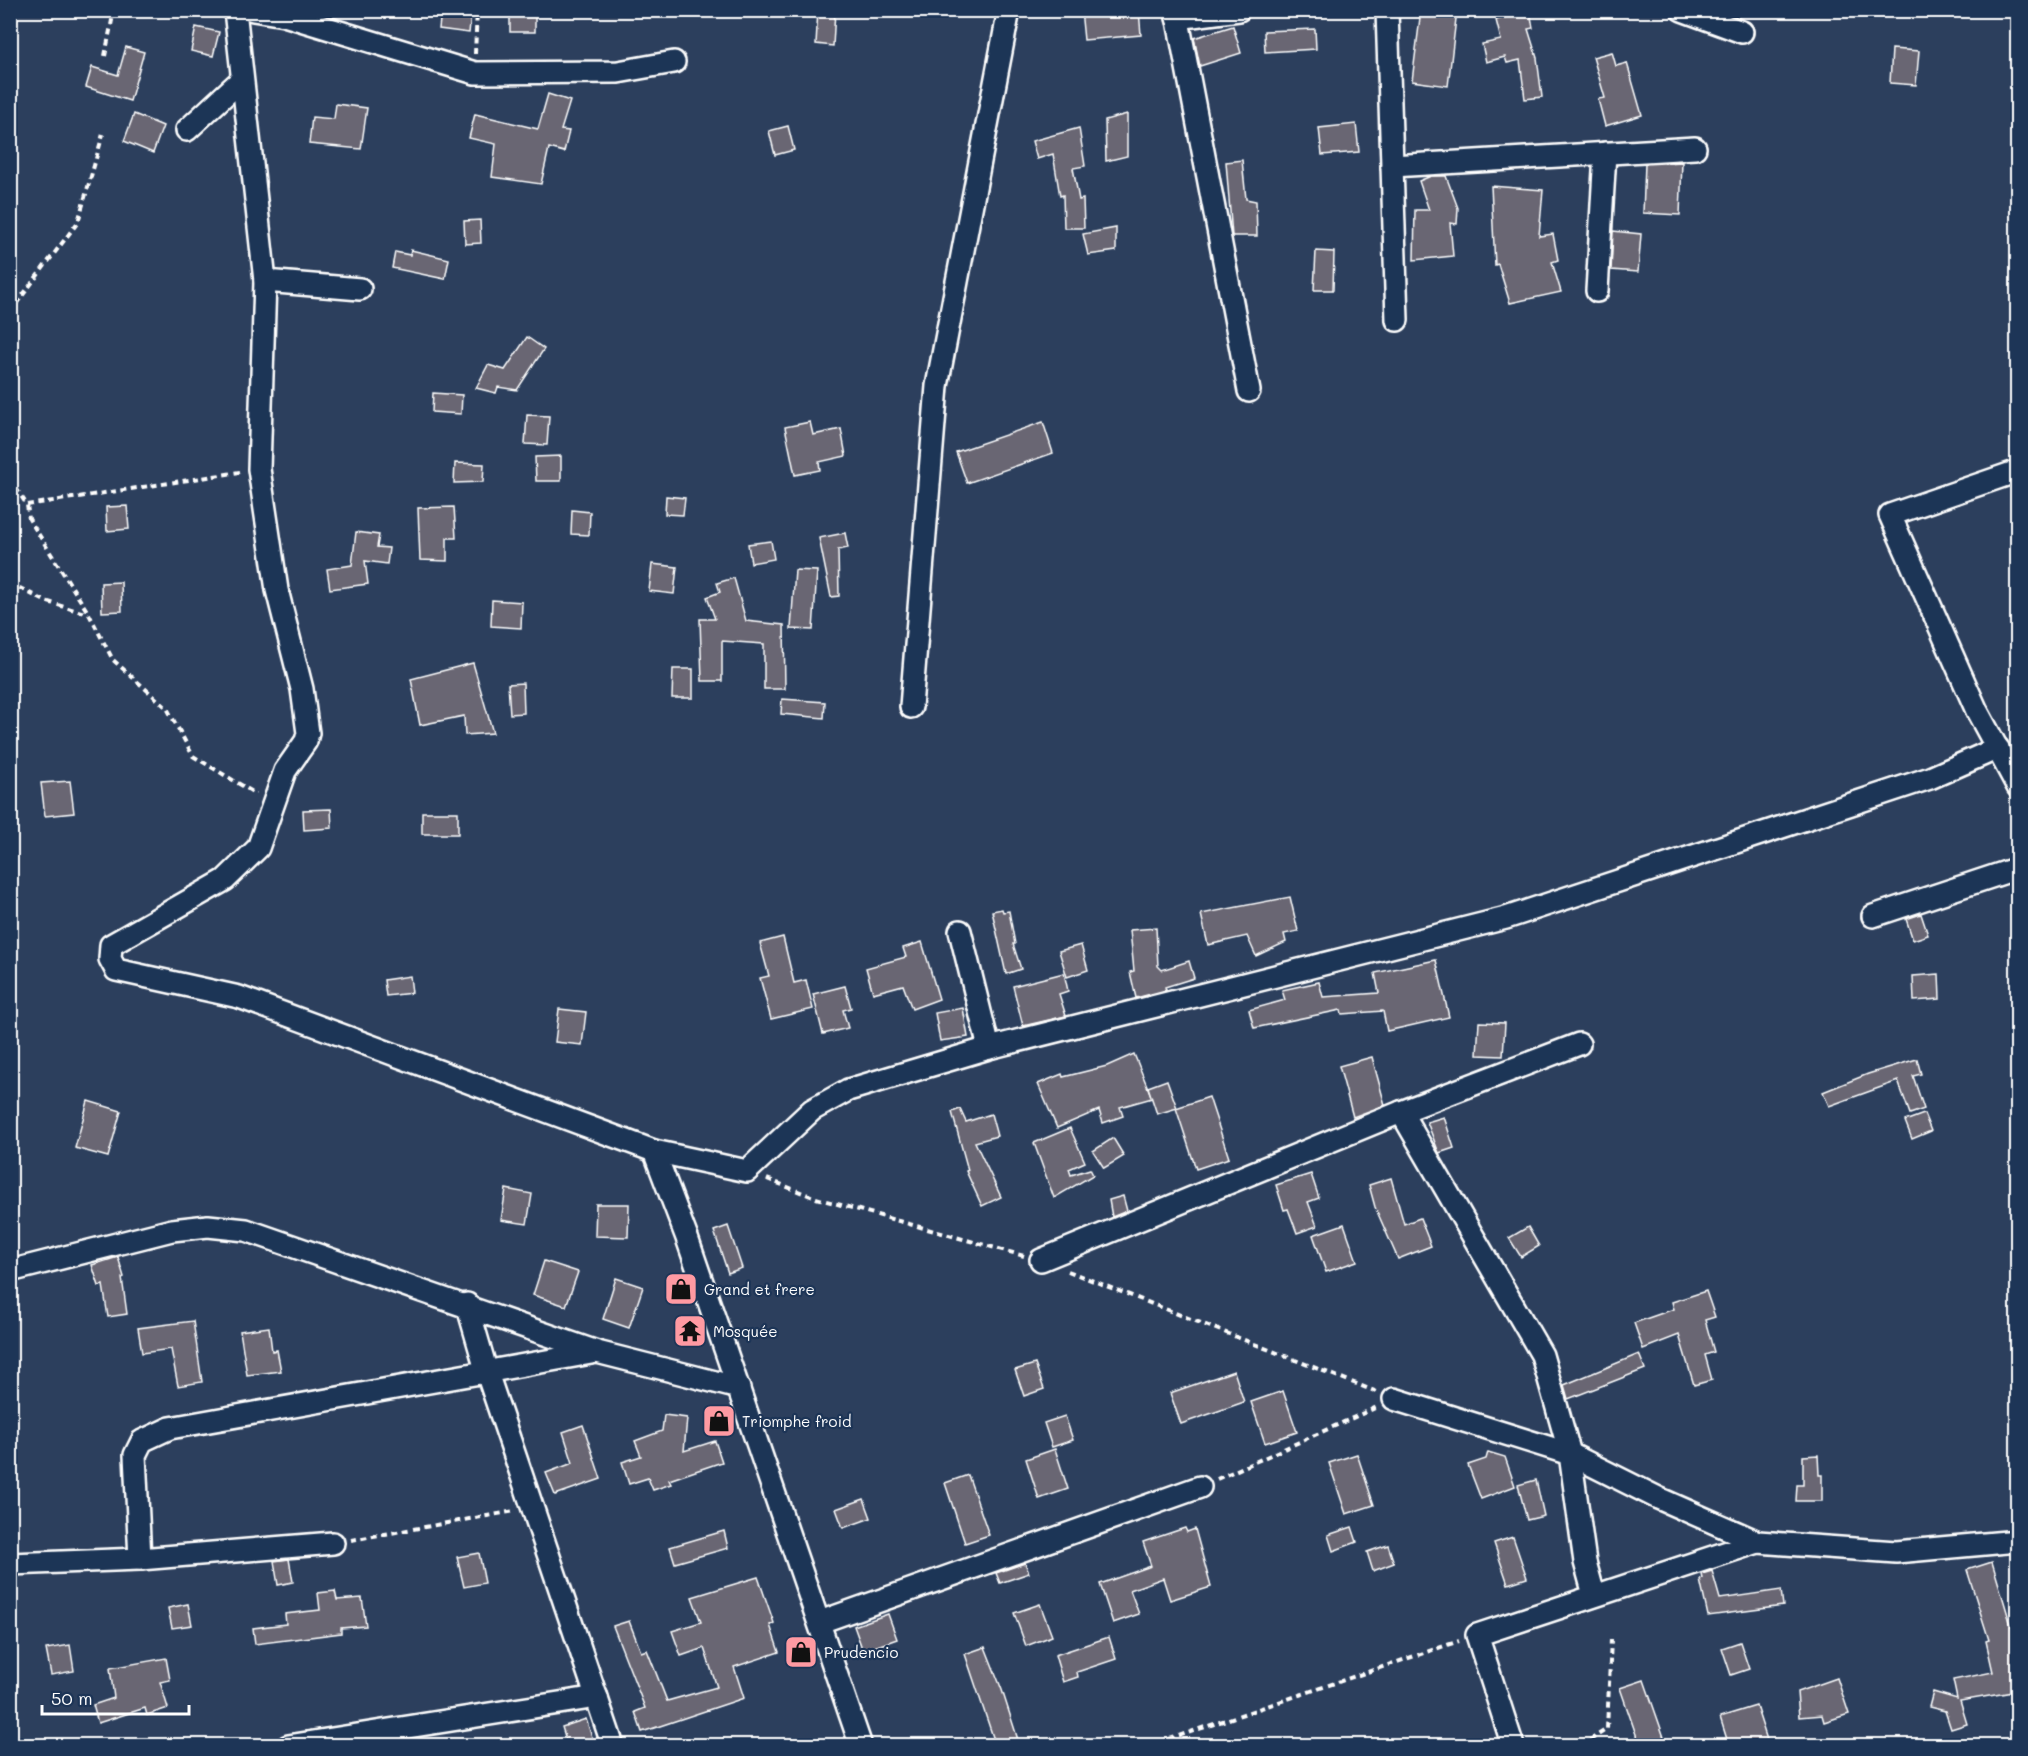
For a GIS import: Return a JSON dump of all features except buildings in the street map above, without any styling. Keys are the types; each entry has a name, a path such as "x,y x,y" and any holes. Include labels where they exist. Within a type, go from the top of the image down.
{"street":[{"path":"235,10 265,281 259,469 277,590 302,689 308,733 306,741 285,771 258,848 225,880 111,945 110,959 116,970 239,997 654,1151 747,1171 812,1110 828,1099 848,1090 989,1048 1506,918 1930,778 1998,748"},
{"path":"253,10 284,15 475,73 618,72 674,62"},
{"path":"911,706 937,386 1009,10"},
{"path":"1239,10 1176,14 1249,391"},
{"path":"1387,10 1397,320"},
{"path":"1682,10 1742,32"},
{"path":"187,130 241,80"},
{"path":"1392,166 1695,148"},
{"path":"1597,291 1605,153"},
{"path":"265,281 360,289"},
{"path":"2018,471 1890,515 1977,711 2018,787"},
{"path":"1873,916 2018,868"},
{"path":"960,931 989,1048"},
{"path":"1041,1260 1401,1112 1580,1044"},
{"path":"1401,1112 1542,1355 1570,1454 1586,1562 1594,1595"},
{"path":"654,1151 820,1622 861,1746"},
{"path":"10,1271 172,1230 208,1226 246,1230 467,1304 597,1352 738,1388"},
{"path":"467,1304 487,1373 535,1508 613,1746"},
{"path":"140,1559 135,1455 142,1441 170,1428 597,1352"},
{"path":"1394,1399 1570,1454 1658,1498 1758,1542 1896,1552 2018,1541"},
{"path":"820,1622 1200,1487"},
{"path":"1513,1746 1477,1635 1758,1542"},
{"path":"10,1564 140,1559 333,1543"},
{"path":"288,1746 597,1697"}],"path":[{"path":"105,56 114,10"},
{"path":"475,73 477,10"},
{"path":"10,312 78,222 103,134"},
{"path":"27,505 259,469"},
{"path":"10,479 27,505 29,519 89,614 113,660 167,708 194,756 272,804"},
{"path":"10,584 45,601 89,614"},
{"path":"747,1171 816,1198 1041,1260 1394,1399"},
{"path":"1200,1487 1394,1399"},
{"path":"333,1543 535,1508"},
{"path":"1149,1746 1477,1635"},
{"path":"1581,1746 1607,1730 1611,1639"}],"place":[{"name":"Grand et frere","path":"681,1289"},
{"name":"Mosquée","path":"690,1331"},
{"name":"Triomphe froid","path":"719,1421"},
{"name":"Prudencio","path":"801,1652"}]}
